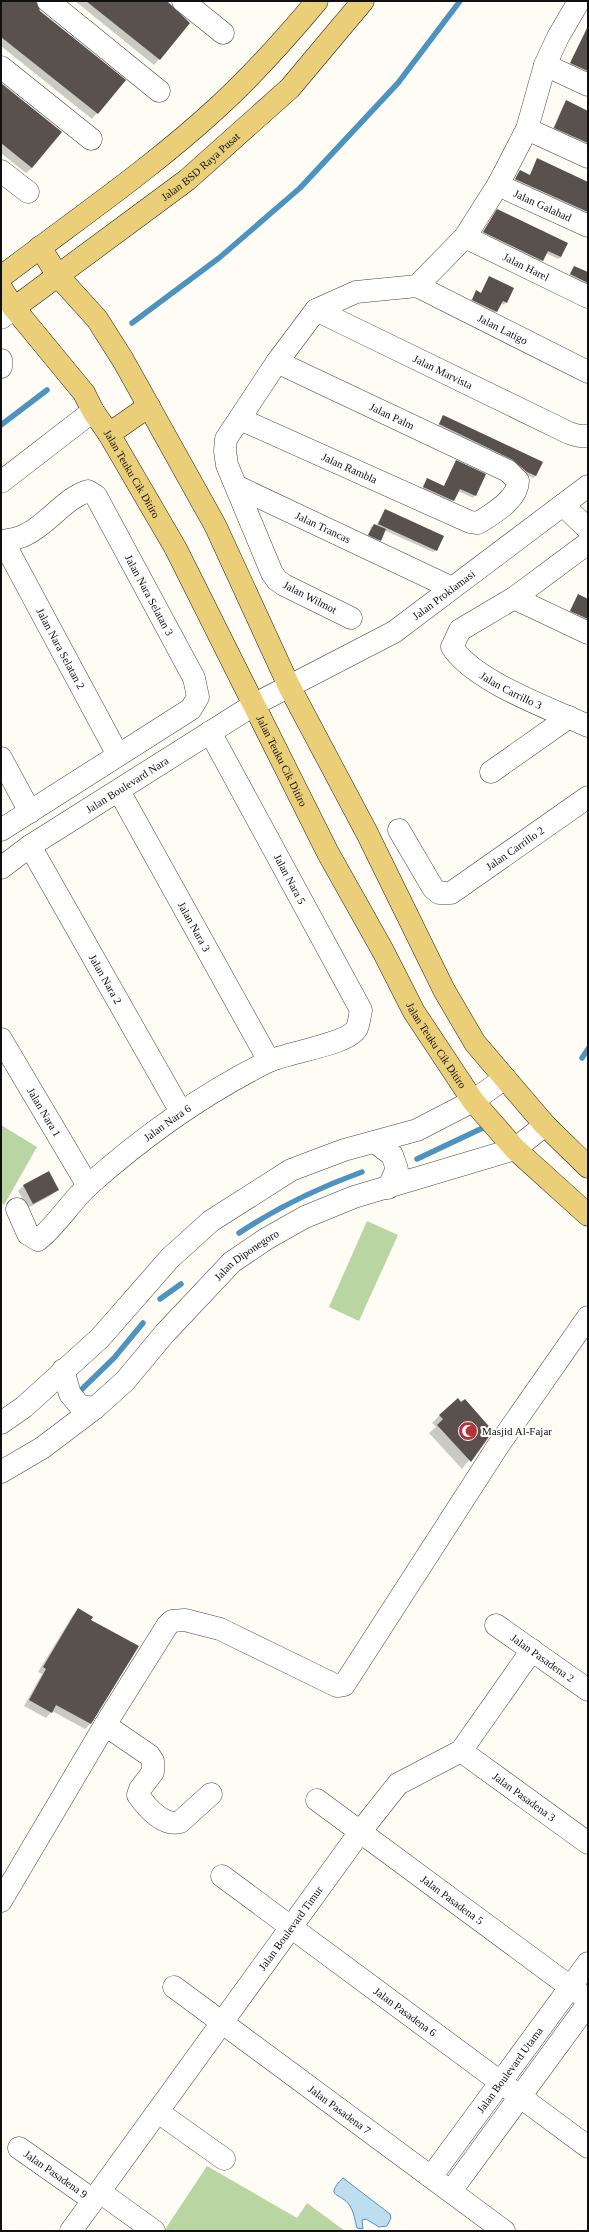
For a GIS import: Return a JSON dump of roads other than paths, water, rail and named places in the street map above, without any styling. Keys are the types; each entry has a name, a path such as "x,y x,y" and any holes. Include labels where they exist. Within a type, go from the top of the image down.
{"main road":[{"path":"1,277 172,147 218,107 268,58 317,1"},
{"name":"Jalan BSD Raya Pusat","path":"8,313 187,180 290,88 363,1"},
{"path":"40,247 58,276 97,319 149,406 215,525 289,686 367,833 444,990 476,1043 544,1125 588,1167"},
{"name":"Jalan Teuku Cik Ditiro","path":"1,288 8,313 84,393 93,411 109,434 176,549 255,704 328,853 383,952 414,1012 473,1100 515,1149 588,1215"},
{"path":"109,434 149,406"}],"street":[{"path":"48,1 159,91"},
{"path":"183,1 223,33"},
{"path":"238,487 227,465 224,451 226,439 277,362 316,310 356,292 417,286 465,237 498,185 527,129 545,65 558,37 580,10"},
{"path":"545,65 588,85"},
{"path":"1,67 91,139"},
{"path":"527,129 588,157"},
{"path":"1,171 28,192"},
{"name":"Jalan Galahad","path":"498,185 588,226"},
{"name":"Jalan Harel","path":"465,237 588,296"},
{"name":"Jalan Latigo","path":"417,286 588,372"},
{"name":"Jalan Marvista","path":"316,310 579,434"},
{"path":"1,360 1,367"},
{"name":"Jalan Palm","path":"277,362 508,471"},
{"path":"1,482 93,411"},
{"name":"Jalan Rambla","path":"240,419 478,523 513,496 518,489 518,481 508,471"},
{"name":"Jalan Trancas","path":"238,487 452,588"},
{"name":"Jalan Wilmot","path":"238,487 272,573 277,580 284,585 351,618"},
{"name":"Jalan Nara Selatan 3","path":"2,541 24,536 44,523 76,495 88,491 96,496 194,678 198,697 191,709 118,755"},
{"path":"580,496 588,529"},
{"name":"Jalan Proklamasi","path":"255,704 394,632 452,588 580,496"},
{"name":"Jalan Nara Selatan 2","path":"2,541 118,755"},
{"path":"588,543 514,598 588,633"},
{"name":"Jalan Carrillo 3","path":"514,598 460,630 452,647 457,656 502,687 579,722"},
{"name":"Jalan Boulevard Nara","path":"1,868 30,846 119,792 255,704"},
{"name":"Jalan Carrillo 3","path":"491,772 579,722"},
{"name":"Jalan Nara 5","path":"210,732 361,1010 357,1028"},
{"path":"1,830 118,755"},
{"path":"1,758 30,812"},
{"name":"Jalan Nara 3","path":"119,792 269,1061"},
{"name":"Jalan Carrillo 2","path":"399,830 433,888 439,893 451,893 588,797"},
{"name":"Jalan Nara 2","path":"30,846 181,1112"},
{"name":"Jalan Nara 6","path":"17,1209 28,1234 38,1240 48,1232 88,1186 181,1112 269,1061 345,1038 357,1028"},
{"name":"Jalan Nara 1","path":"1,1039 88,1186"},
{"path":"1,1423 24,1407 100,1338 170,1258 211,1221 291,1170 344,1150 417,1130 473,1100 505,1078"},
{"name":"Jalan Diponegoro","path":"1,1472 42,1448 95,1408 125,1381 165,1333 232,1262 266,1239 306,1217 354,1197 515,1149 544,1125"},
{"path":"375,1142 392,1155 397,1170 388,1188"},
{"path":"1,1901 105,1725 167,1626 176,1620 185,1620 220,1629 336,1686 344,1685 498,1446 588,1317"},
{"path":"64,1370 70,1394 80,1406 95,1408"},
{"name":"Jalan Pasadena 2","path":"496,1625 588,1690"},
{"name":"Jalan Boulevard Timur","path":"71,2231 360,1832 398,1784 461,1751 532,1650"},
{"path":"105,1725 149,1755 153,1761 153,1772 140,1789 138,1795 164,1821 175,1824 180,1822 211,1794"},
{"name":"Jalan Pasadena 3","path":"461,1751 588,1843"},
{"name":"Jalan Pasadena 5","path":"317,1800 588,2000"},
{"name":"Jalan Pasadena 6","path":"222,1876 588,2147"},
{"name":"Jalan Boulevard Utama","path":"431,2177 588,1963"},
{"name":"Jalan Pasadena 7","path":"174,1987 504,2231"},
{"path":"451,2191 588,2004"},
{"path":"158,2112 224,2159"},
{"name":"Jalan Pasadena 9","path":"19,2148 154,2231"}],"water":[{"path":"343,2178 390,2214 391,2218 387,2226 379,2227 366,2219 362,2220 363,2229 357,2228 350,2206 334,2192 337,2184"}],"waterway":[{"path":"132,323 219,258 300,188 398,83 460,1"},
{"path":"1,425 47,390"},
{"path":"582,1058 588,1049"},
{"path":"417,1159 489,1125"},
{"path":"239,1233 268,1215 299,1199 362,1172"},
{"path":"160,1299 181,1284"},
{"path":"79,1392 114,1358 143,1323"}],"place":[{"name":"Masjid Al-Fajar","path":"468,1431"}]}
